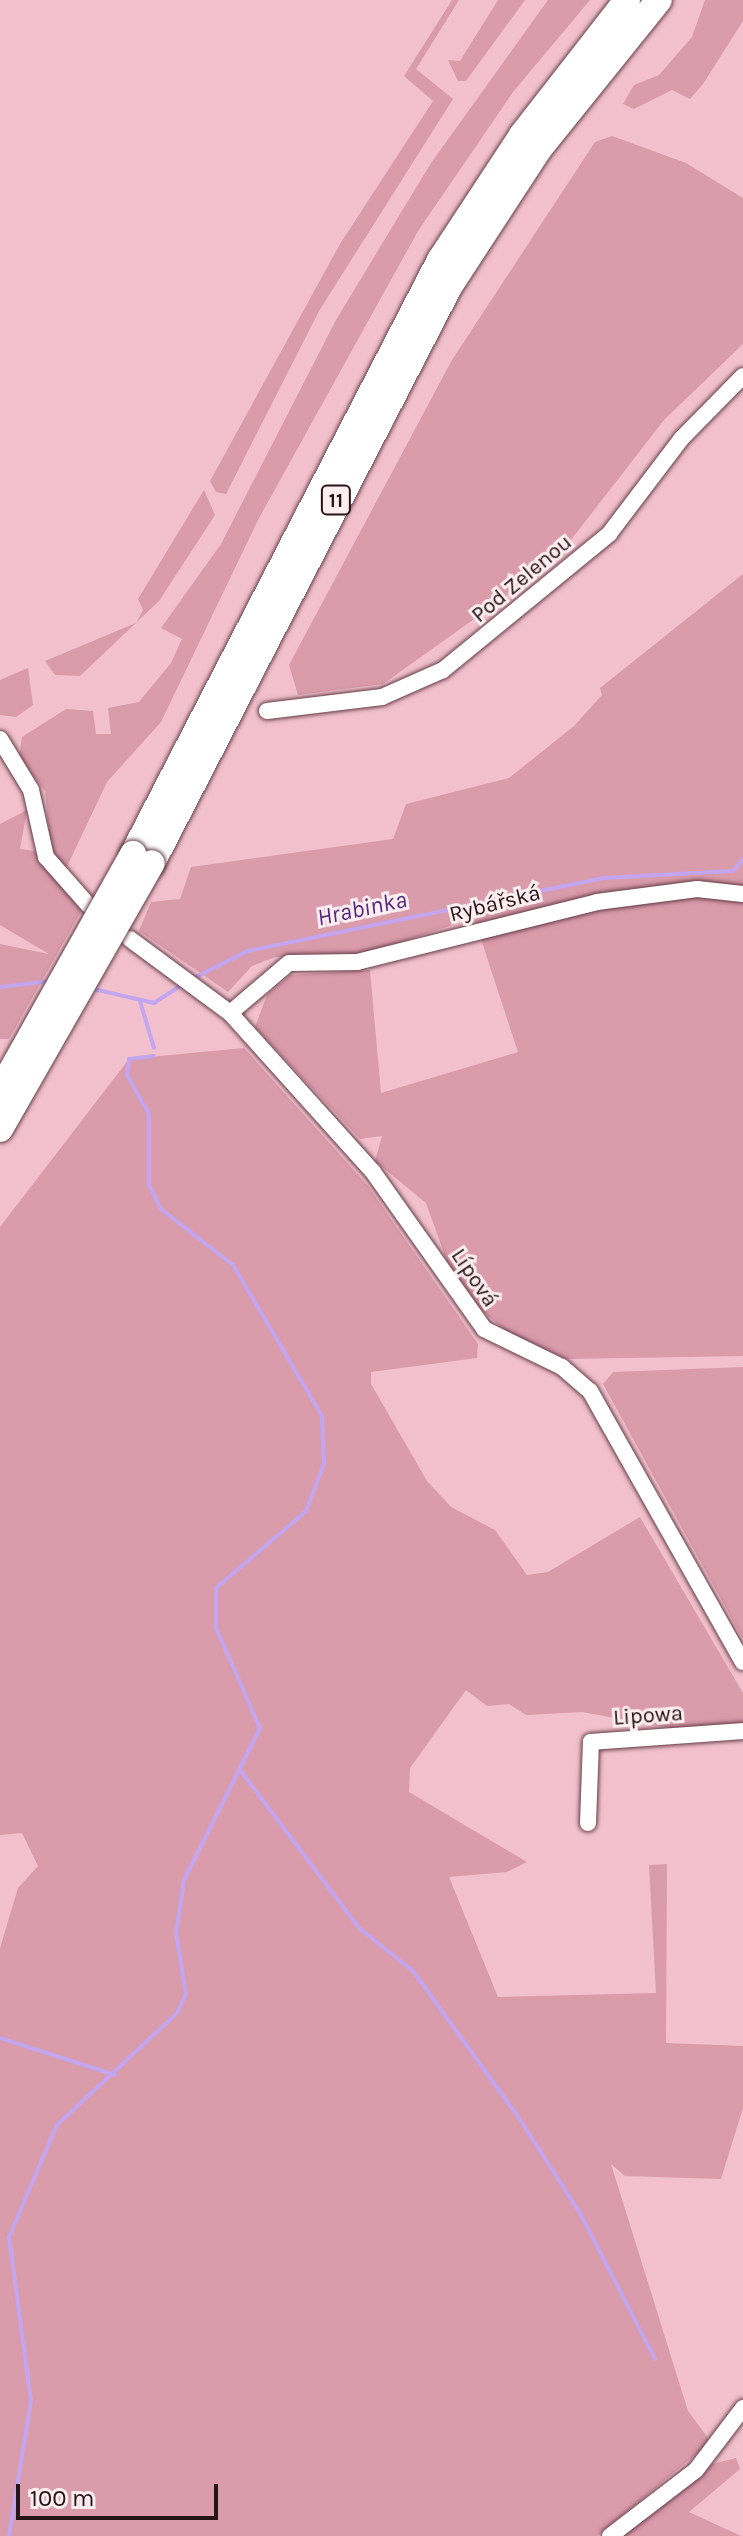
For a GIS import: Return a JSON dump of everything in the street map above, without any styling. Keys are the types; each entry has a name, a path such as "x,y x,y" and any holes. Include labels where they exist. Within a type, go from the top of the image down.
{"highway":[{"name":"11","path":"0,1129 449,287 539,149 659,0"},
{"name":"11","path":"0,1091 142,858 440,260 522,135 625,2"}],"street":[{"name":"Pod Zelenou","path":"267,711 382,697 443,670 609,534 681,439 743,376"},
{"path":"0,739 31,790 46,857 62,884 89,906"},
{"name":"Rybářská","path":"230,1013 289,963 357,962 597,902 697,889 743,894"},
{"name":"Lípová","path":"130,939 230,1013 373,1172 466,1310 484,1329 556,1363 590,1391 743,1662"},
{"name":"Lipowa","path":"588,1823 591,1742 743,1731"},
{"path":"610,2536 696,2470 743,2408"}],"shaded area":[{"path":"452,0 459,0 416,69 453,99 319,311 226,494 216,492 210,481 340,244 433,101 404,76"},
{"path":"498,0 525,0 466,81 458,81 448,60 460,61"},
{"path":"548,0 590,0 513,92 418,231 258,520 161,722 107,782 63,875 50,842 45,791 19,757 22,737 66,709 93,711 96,734 111,734 108,708 139,702 171,663 182,639 161,628 221,544 336,320 431,163"},
{"path":"705,0 743,0 743,21 703,84 690,99 672,90 634,109 623,104 634,85 659,75 692,37"},
{"path":"612,136 686,163 743,198 743,344 664,420 560,554 522,585 383,684 298,695 289,665 452,360 595,142"},
{"path":"204,490 215,515 159,601 136,623 143,610 138,599"},
{"path":"743,574 743,1356 567,1359 509,1333 481,1310 450,1270 426,1203 375,1161 382,1136 360,1139 255,1027 267,995 291,975 370,970 381,1093 518,1052 474,918 364,954 275,957 252,966 228,992 139,931 151,902 180,899 191,867 393,839 406,804 509,778 574,726 602,695 600,688"},
{"path":"136,623 80,676 55,675 45,661"},
{"path":"28,668 33,705 16,717 0,715 0,680"},
{"path":"27,810 20,849 34,851 83,908 9,1039 0,1039 0,944 49,954 0,925 0,824"},
{"path":"244,1048 368,1186 478,1344 477,1358 371,1372 371,1384 427,1481 451,1507 495,1530 527,1575 548,1572 640,1517 743,1693 743,1726 670,1728 582,1712 526,1715 509,1704 487,1706 466,1690 410,1768 409,1792 527,1862 507,1872 449,1877 498,1997 656,1993 649,1865 667,1864 666,2043 743,2046 743,2108 721,2179 625,2176 611,2164 688,2411 711,2442 597,2536 0,2536 0,1948 18,1888 38,1866 22,1833 0,1835 0,1227 129,1059"},
{"path":"743,1367 743,1639 603,1384 613,1372"},
{"path":"736,2458 740,2469 689,2512 741,2536 622,2536 712,2464"}],"waterway":[{"name":"Hrabinka","path":"190,980 248,951 604,878 733,871 743,859"},
{"name":"Hrabinka","path":"0,987 51,981"},
{"name":"Hrabinka","path":"89,988 154,1003 183,984"},
{"path":"140,1001 154,1048"},
{"path":"9,2536 31,2401 9,2237 57,2125 177,2013 186,1994 176,1933 184,1880 260,1728 216,1628 216,1588 306,1511 324,1464 322,1416 233,1265 161,1209 149,1184 149,1114 127,1075 129,1059 154,1056"},
{"path":"240,1770 359,1928 413,1971 519,2118 580,2213 655,2359"},
{"path":"0,2038 115,2075"}]}
